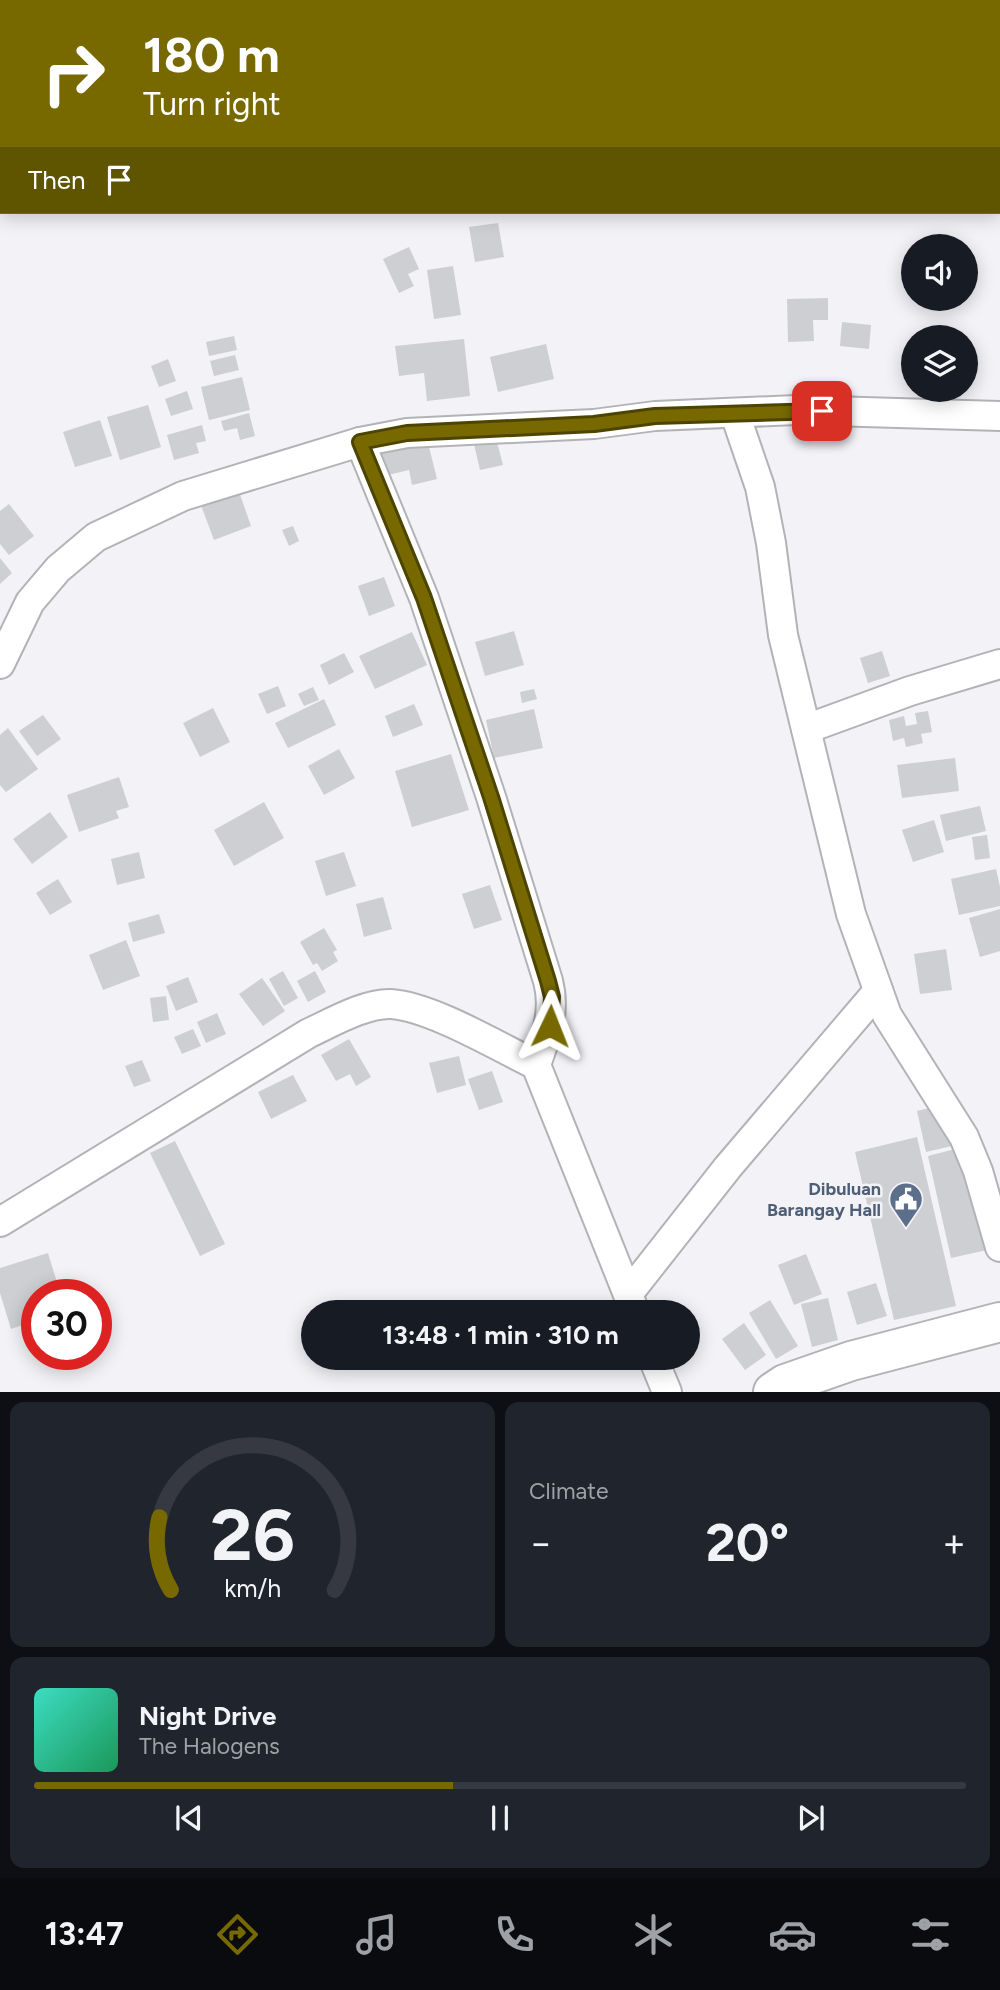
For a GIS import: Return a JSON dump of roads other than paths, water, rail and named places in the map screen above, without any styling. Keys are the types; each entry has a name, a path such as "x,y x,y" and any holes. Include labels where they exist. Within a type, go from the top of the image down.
{"street":[{"path":"0,664 30,602 58,569 96,537 184,496 360,442 407,433 594,424 655,416 796,410 1000,416"},
{"path":"735,414 760,487 771,543 783,635 851,914 887,1015 964,1137 978,1171 1000,1247"},
{"path":"360,442 424,598 491,797 548,981 552,997 550,1026 536,1065 631,1300"},
{"path":"806,729 910,691 1000,664"},
{"path":"634,1300 727,1167 878,991"},
{"path":"0,1222 309,1033 354,1012 389,1004 428,1013 536,1065"},
{"path":"774,1391 785,1384 851,1361 1000,1322"},
{"path":"658,1370 667,1391"}],"place":[{"name":"Dibuluan Barangay Hall","path":"906,1229"}]}
